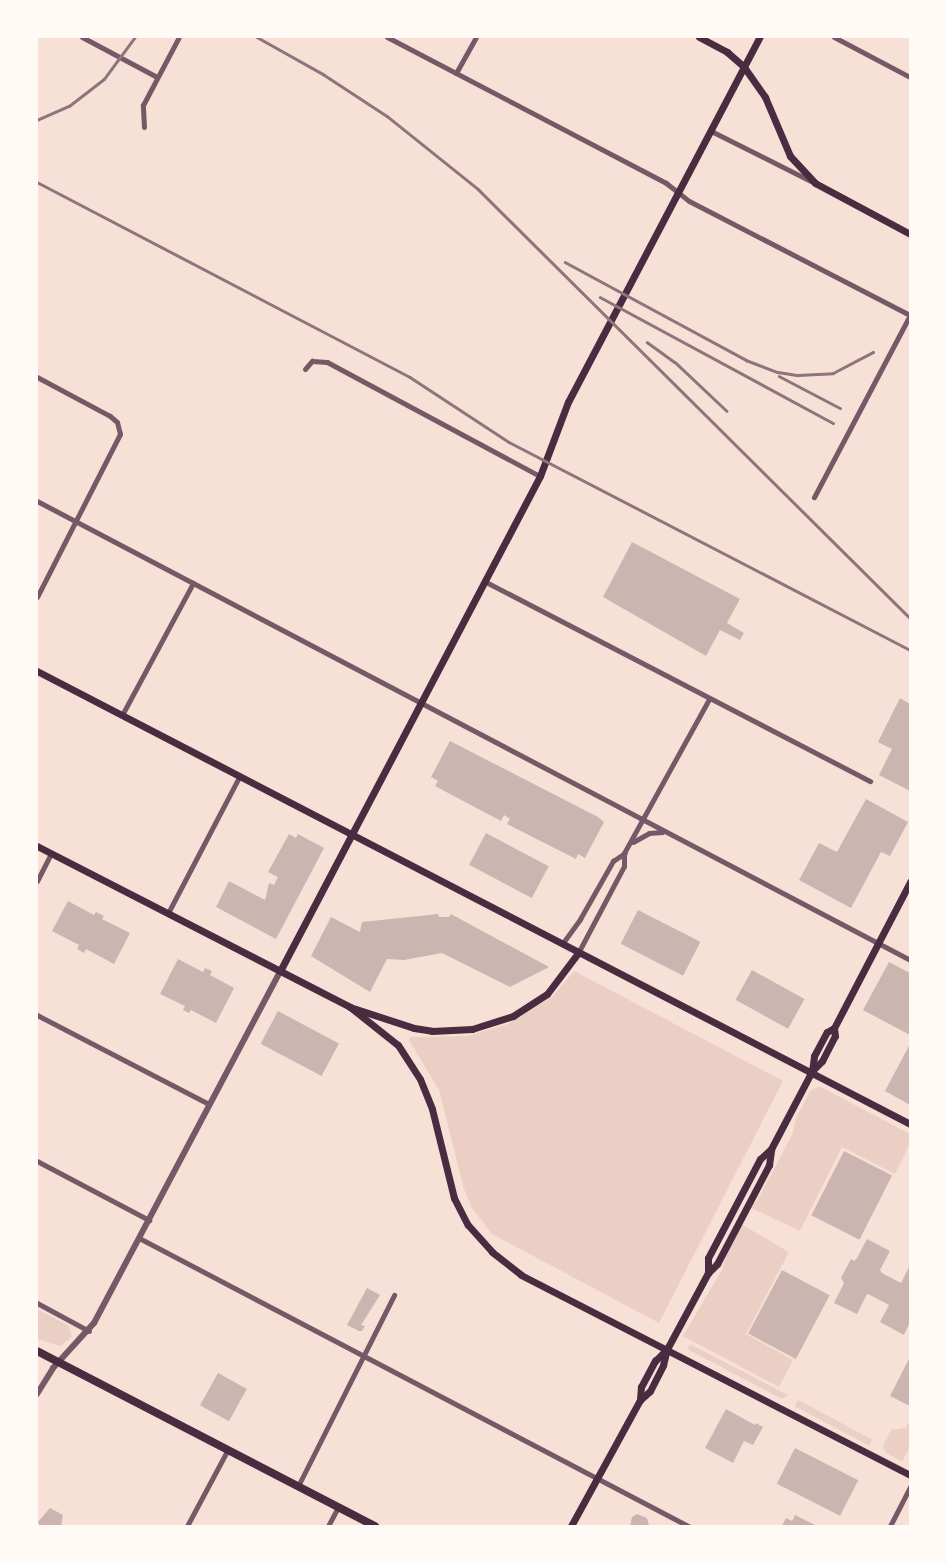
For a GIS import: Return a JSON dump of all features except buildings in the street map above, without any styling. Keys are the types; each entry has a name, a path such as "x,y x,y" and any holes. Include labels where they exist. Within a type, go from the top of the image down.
{"main road":[{"path":"699,37 744,67 765,97 790,156 815,183 910,234"},
{"path":"281,971 540,476 568,402 760,37"},
{"path":"37,671 910,1124"},
{"path":"37,846 351,1007 414,1028 432,1031 472,1029 513,1016 534,1003 559,981 578,953"},
{"path":"571,1526 640,1401 641,1387 655,1361 667,1349 708,1273 708,1258 760,1159 771,1149 811,1071 822,1061 835,1036 834,1028 910,882"},
{"path":"351,1007 398,1045 406,1056 429,1097 447,1175 464,1216 492,1252 521,1275 910,1475"},
{"path":"37,1351 375,1526"}],"street":[{"path":"82,37 157,77"},
{"path":"144,127 143,105 179,37"},
{"path":"387,37 666,183 679,193 910,316 814,497"},
{"path":"456,73 476,37"},
{"path":"834,37 910,77"},
{"path":"711,131 815,183"},
{"path":"305,369 312,361 327,362 540,476"},
{"path":"37,377 110,416 119,426 118,439 37,597"},
{"path":"37,500 662,832 910,960"},
{"path":"484,581 870,781"},
{"path":"122,715 193,583"},
{"path":"578,953 624,866 624,853 709,699"},
{"path":"168,913 239,777"},
{"path":"562,944 614,861 640,836 662,832"},
{"path":"37,881 51,853"},
{"path":"37,1394 59,1363 89,1331 281,971"},
{"path":"37,1014 209,1104"},
{"path":"37,1161 149,1220"},
{"path":"139,1238 688,1526"},
{"path":"298,1487 394,1295"},
{"path":"37,1303 89,1331"},
{"path":"187,1526 227,1451"},
{"path":"890,1526 910,1487"},
{"path":"328,1526 338,1507"}],"shaded area":[{"path":"574,971 783,1081 659,1323 492,1234 472,1208 464,1189 439,1090 409,1040 411,1037 467,1036 508,1024 552,997"},
{"path":"819,1086 910,1134 910,1143 895,1174 842,1147 800,1231 749,1207 757,1201 793,1133 796,1118 810,1091"},
{"path":"741,1224 789,1252 746,1334 793,1360 779,1387 683,1336 723,1268 727,1250"},
{"path":"37,1309 69,1326 72,1337 60,1346 37,1339"},
{"path":"690,1344 788,1395 782,1399 687,1349"},
{"path":"798,1400 872,1439 869,1446 795,1406"},
{"path":"910,1421 910,1446 902,1462 885,1452 883,1446 891,1430 905,1428"}],"railway":[{"path":"37,120 69,106 104,79 135,37"},
{"path":"257,37 323,74 387,116 478,189 910,618"},
{"path":"37,182 410,377 509,442 910,650"},
{"path":"565,262 746,360 778,372 798,375 833,373 873,352"},
{"path":"600,297 833,423"},
{"path":"647,342 675,362 727,411"},
{"path":"779,376 840,408"}]}
